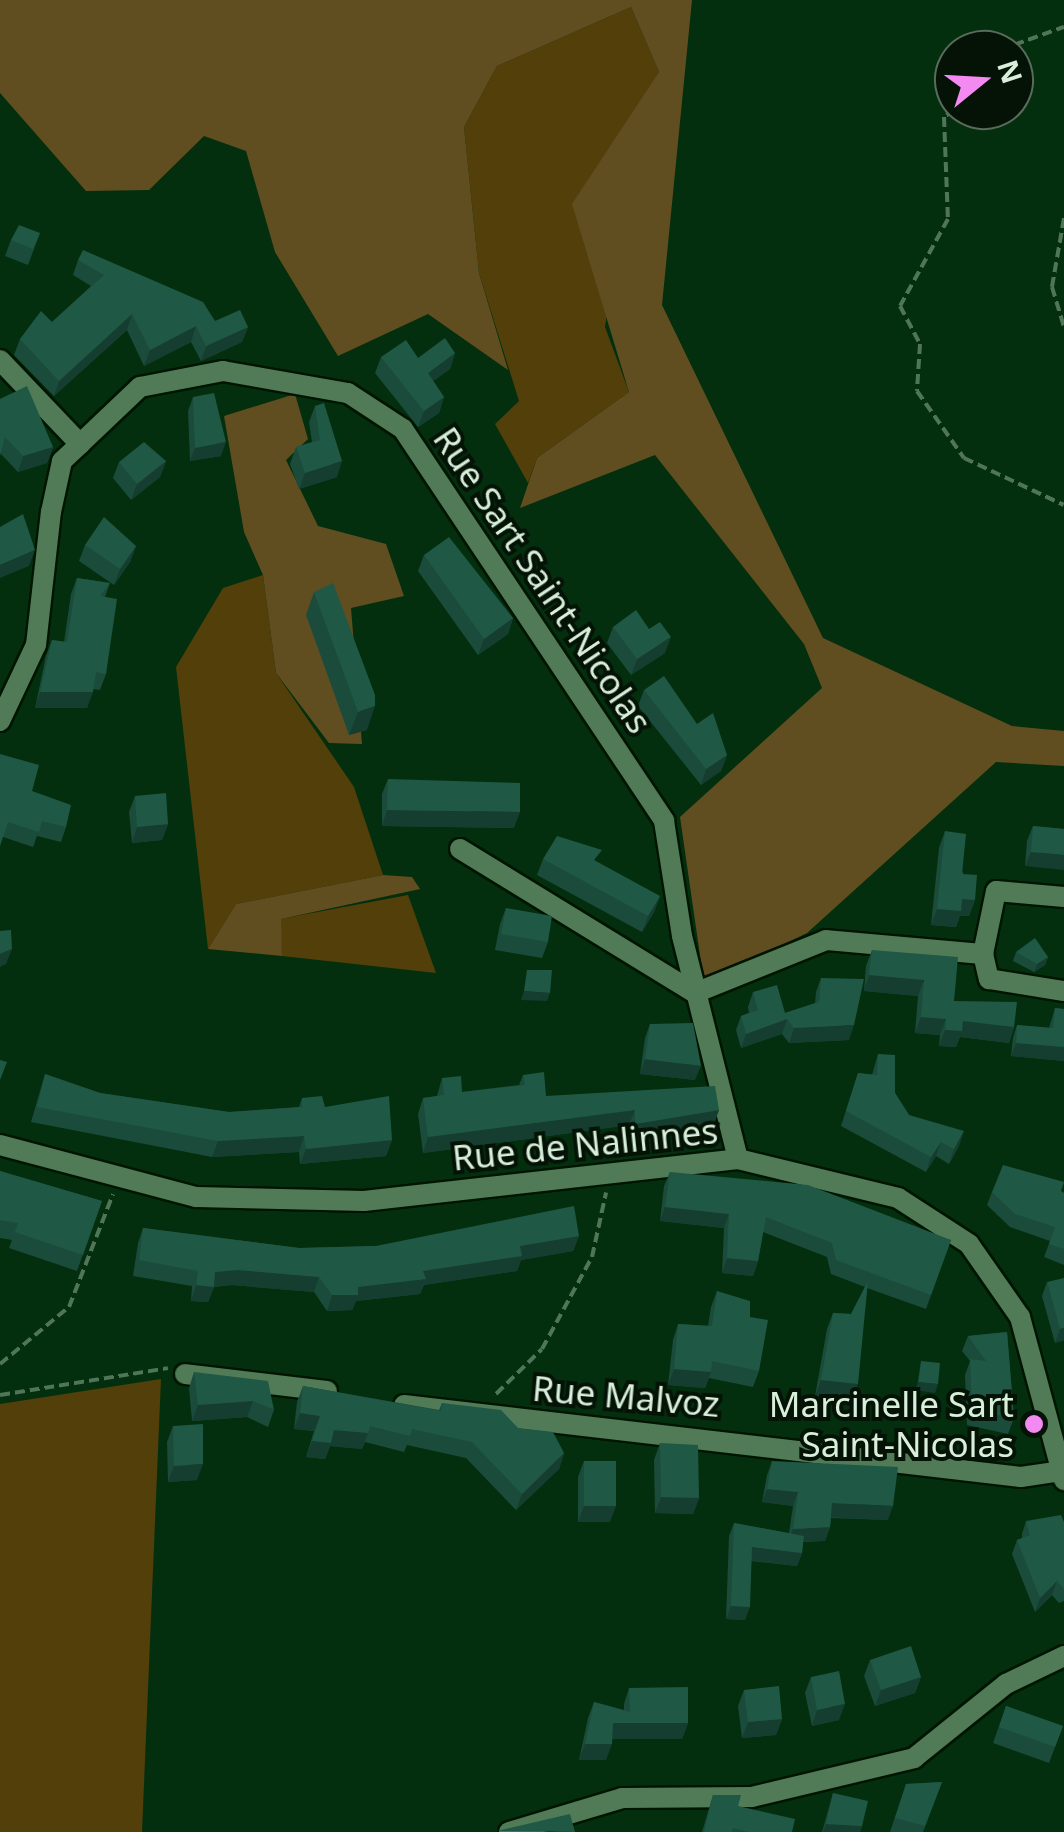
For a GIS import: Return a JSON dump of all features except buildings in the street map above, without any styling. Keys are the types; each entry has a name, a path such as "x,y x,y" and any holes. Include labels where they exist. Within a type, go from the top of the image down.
{"street":[{"path":"0,360 80,444"},
{"name":"Rue Sart Saint-Nicolas","path":"0,720 36,645 62,461 80,444 140,388 223,370 348,393 403,429 664,821 695,993 738,1159"},
{"path":"460,849 695,993 826,940 983,954"},
{"path":"1064,896 996,891 983,954 989,979 1064,991"},
{"name":"Rue de Nalinnes","path":"0,1145 116,1179 196,1197 364,1201 738,1159 898,1198 969,1244 1020,1317 1063,1475"},
{"path":"185,1374 351,1396"},
{"name":"Rue Malvoz","path":"387,1402 1021,1477 1063,1475"},
{"path":"508,1832 622,1798 752,1797 914,1758 1006,1684 1064,1656"}],"path":[{"path":"1034,37 1064,26"},
{"path":"945,130 948,219 900,306 920,344 917,391 964,458 1064,505"},
{"path":"1064,218 1052,287 1064,327"},
{"path":"502,1390 542,1349 592,1257 610,1174"},
{"path":"0,1364 45,1334 77,1295 116,1179"},
{"path":"0,1395 172,1367 185,1374"}],"shaded area":[{"path":"0,0 692,0 662,305 823,638 1012,726 1064,731 1064,766 996,762 807,933 704,983 680,817 822,688 804,644 655,455 520,508 537,458 629,392 572,204 659,72 631,7 497,66 464,127 479,273 508,370 428,314 338,356 275,252 246,151 204,136 149,190 86,191 0,93"},
{"path":"631,7 659,72 637,110 605,327 629,392 537,458 528,483 495,424 519,401 479,273 464,127 497,66"},
{"path":"295,394 308,439 286,460 318,526 386,544 404,596 351,608 362,744 329,743 276,673 263,575 244,532 224,416"},
{"path":"263,575 276,673 354,787 383,875 236,904 208,949 176,667 223,588"},
{"path":"383,875 412,877 420,889 281,919 282,956 208,949 236,904"},
{"path":"408,895 436,973 282,956 280,919"},
{"path":"161,1379 142,1832 0,1832 0,1404"}],"place":[{"name":"Marcinelle Sart Saint-Nicolas","path":"1034,1424"}]}
